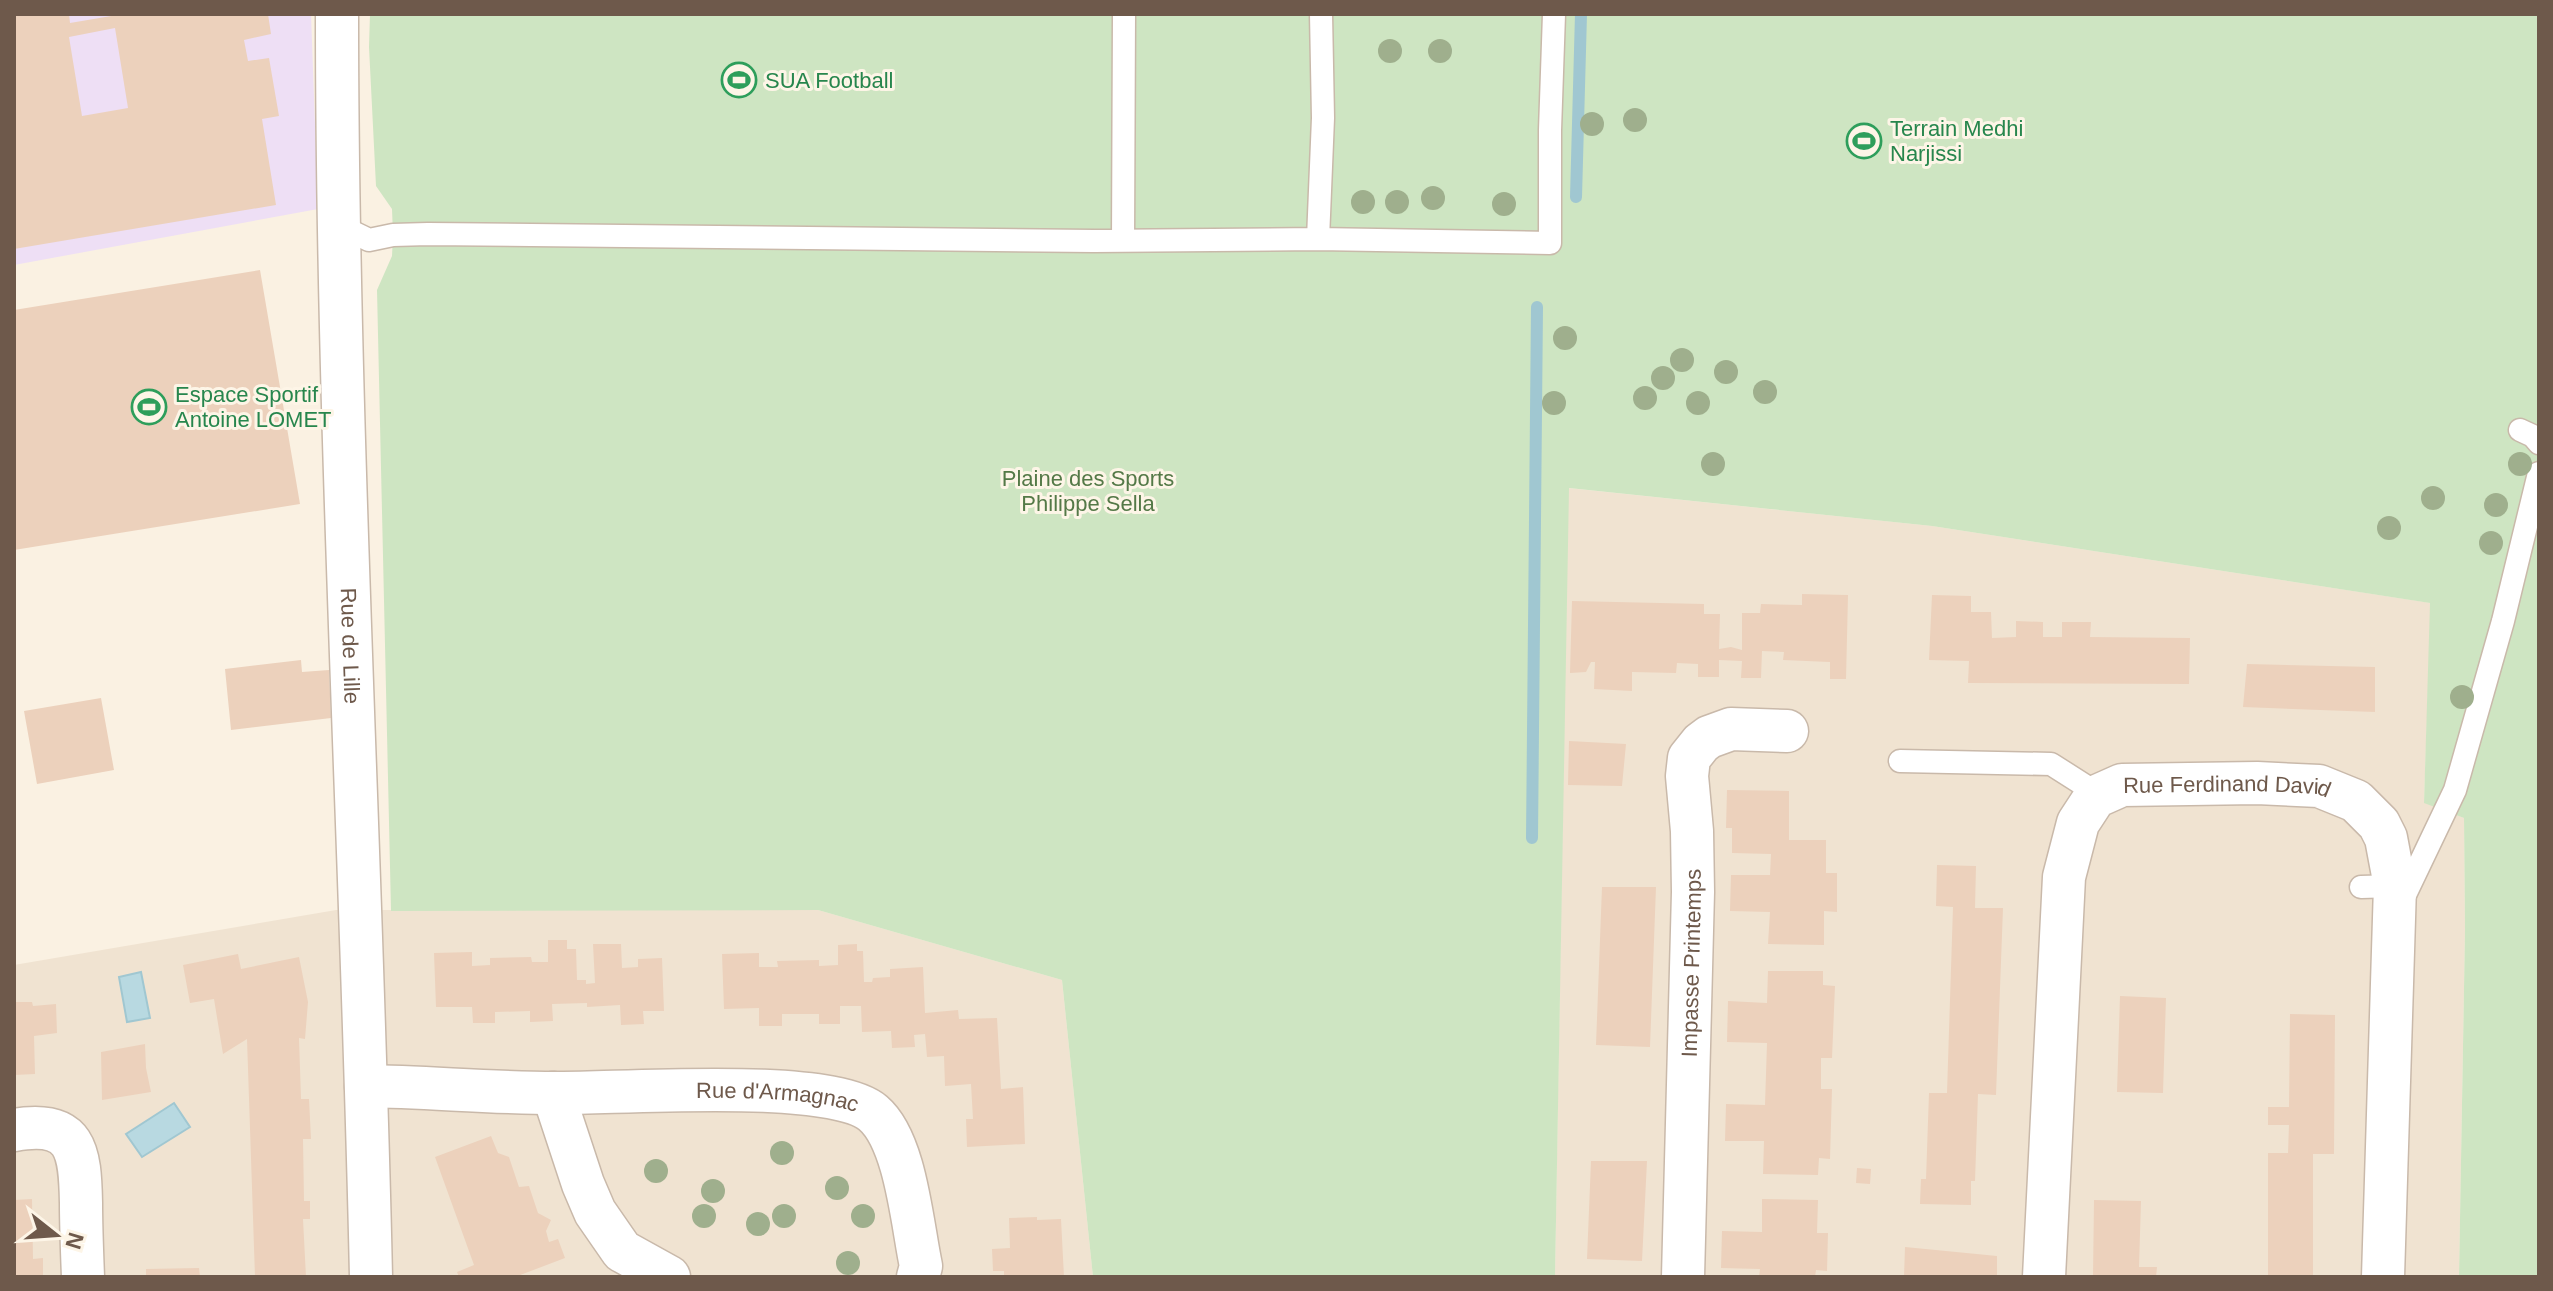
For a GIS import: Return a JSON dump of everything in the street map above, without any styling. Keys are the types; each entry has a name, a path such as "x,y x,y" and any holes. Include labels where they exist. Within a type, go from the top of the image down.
{"street":[{"name":"Rue de Lille","path":"337,14 338,225 345,509 371,1277"},
{"name":"Impasse Printemps","path":"1683,1277 1693,892 1687,776 1689,758 1709,737 1731,729 1787,731"},
{"name":"Rue Ferdinand David","path":"2044,1277 2064,877 2078,823 2095,797 2122,785 2257,783 2319,786 2356,801 2379,824 2386,838 2383,897 2383,1277"},
{"name":"Rue d'Armagnac","path":"366,1086 553,1093 785,1091 844,1101 871,1111 888,1130 898,1150 921,1266 918,1277"},
{"path":"553,1093 595,1212 622,1251 669,1277"},
{"path":"14,1130 35,1126 50,1128 73,1145 80,1165 83,1277"}],"lane":[{"path":"1123,240 1124,14"},
{"path":"1318,239 1323,118 1321,14"},
{"path":"338,225 369,240 393,235 428,234 1550,243 1554,14"},
{"path":"2520,430 2539,443"},
{"path":"2383,897 2455,790 2503,621 2539,473"},
{"path":"1900,761 2051,764 2084,785 2095,797"}],"shaded area":[{"path":"14,14 311,14 318,209 14,265"},
{"path":"1568,488 1932,526 2431,603 2424,802 2464,818 2459,1277 1555,1277"},
{"path":"336,910 818,910 1062,980 1093,1277 14,1277 14,965"}],"green space":[{"name":"Plaine des Sports Philippe Sella","path":"370,14 2539,14 2539,1277 2459,1277 2464,818 2424,803 2430,603 1932,526 1569,488 1555,1277 1093,1277 1062,980 818,910 391,911 377,290 392,256 393,235 392,209 376,186"}],"water":[{"path":"141,972 150,1018 127,1022 119,977"},
{"path":"174,1103 190,1127 142,1157 126,1134"}],"building":[{"path":"14,14 69,14 70,23 123,14 268,14 271,34 244,40 248,61 269,58 279,116 262,119 276,205 14,249","holes":["115,28 128,108 82,116 69,37"]},
{"name":"Espace Sportif Antoine LOMET","path":"260,270 300,504 14,550 14,310"},
{"path":"1802,594 1848,595 1846,679 1830,679 1830,662 1783,660 1784,652 1762,651 1761,678 1741,678 1742,661 1719,660 1719,677 1698,677 1698,664 1677,663 1676,673 1632,672 1632,691 1594,689 1595,662 1591,662 1586,672 1570,673 1572,601 1704,604 1704,614 1720,614 1719,649 1731,647 1742,650 1742,613 1760,613 1761,604 1802,605"},
{"path":"1932,595 1971,596 1971,612 1991,612 1992,638 2016,637 2016,621 2043,622 2043,637 2062,637 2062,622 2091,622 2090,637 2190,638 2189,684 1968,683 1969,661 1929,660"},
{"path":"301,660 302,672 329,670 331,718 231,730 225,669"},
{"path":"2247,664 2375,667 2375,712 2243,707"},
{"path":"101,698 114,770 37,784 24,711"},
{"path":"1569,741 1626,744 1622,786 1568,785"},
{"path":"1727,790 1789,791 1789,840 1826,840 1826,873 1837,873 1837,912 1824,911 1824,945 1768,944 1770,912 1730,911 1731,875 1770,875 1771,854 1732,853 1732,828 1726,828"},
{"path":"1937,865 1976,866 1975,908 2003,908 1996,1095 1978,1094 1975,1181 1971,1181 1971,1205 1920,1204 1921,1179 1926,1179 1929,1093 1947,1093 1953,907 1936,906"},
{"path":"1602,887 1656,887 1650,1047 1596,1045"},
{"path":"548,940 567,940 567,949 576,949 577,980 586,980 586,984 595,983 593,944 621,944 622,968 638,967 638,959 662,958 664,1011 643,1011 644,1024 621,1025 620,1005 587,1007 587,1003 552,1004 553,1021 530,1022 530,1011 495,1012 495,1023 473,1023 472,1007 436,1007 434,953 472,952 472,966 490,965 490,958 531,957 532,962 548,962"},
{"path":"857,944 857,951 863,951 864,982 890,977 890,969 923,967 925,1013 958,1010 959,1019 997,1018 1001,1089 1023,1087 1025,1144 967,1147 966,1119 973,1119 971,1084 945,1086 944,1056 927,1057 925,1034 914,1035 915,1047 892,1048 891,1031 862,1032 861,1006 840,1006 840,1024 819,1024 819,1014 782,1014 782,1026 759,1026 759,1008 724,1009 722,954 759,953 759,967 778,967 777,961 819,960 819,966 838,965 838,945"},
{"path":"238,954 241,969 299,957 308,1002 305,1039 299,1038 301,1099 309,1099 311,1139 303,1139 304,1201 310,1201 310,1219 303,1219 306,1277 255,1277 247,1039 223,1054 214,999 190,1003 183,965"},
{"path":"1768,971 1823,971 1823,985 1835,986 1832,1058 1821,1058 1821,1089 1832,1089 1830,1159 1819,1158 1818,1175 1763,1174 1764,1141 1725,1141 1726,1104 1765,1105 1767,1043 1727,1042 1728,1001 1767,1003"},
{"path":"2120,996 2166,998 2163,1093 2117,1092"},
{"path":"14,1002 32,1002 33,1006 56,1004 57,1033 34,1036 35,1074 14,1075"},
{"path":"2290,1014 2335,1015 2334,1154 2313,1154 2313,1277 2268,1277 2268,1153 2288,1153 2289,1125 2268,1125 2268,1107 2289,1107"},
{"path":"145,1044 151,1092 102,1100 101,1052"},
{"path":"491,1136 498,1153 509,1157 519,1187 529,1186 538,1213 551,1220 546,1231 549,1242 558,1239 565,1258 515,1277 459,1277 457,1272 474,1265 435,1157"},
{"path":"1591,1161 1647,1161 1642,1261 1587,1259"},
{"path":"1857,1168 1871,1169 1870,1184 1856,1183"},
{"path":"32,1199 33,1259 43,1258 43,1277 14,1277 14,1200"},
{"path":"1762,1199 1818,1200 1817,1233 1828,1233 1827,1271 1816,1270 1815,1277 1759,1277 1760,1269 1721,1268 1722,1231 1762,1232"},
{"path":"2094,1200 2141,1201 2139,1267 2157,1267 2156,1277 2093,1277"},
{"path":"1037,1217 1037,1220 1061,1219 1064,1277 1004,1277 1004,1271 993,1271 992,1249 1010,1248 1009,1218"},
{"path":"1905,1247 1997,1256 1997,1277 1904,1277"},
{"path":"199,1268 200,1277 146,1277 146,1269"}],"waterway":[{"path":"1576,197 1581,14"},
{"path":"1532,838 1537,307"}],"place":[{"name":"SUA Football","path":"739,80"},
{"name":"Terrain Medhi Narjissi","path":"1864,141"},
{"name":"Espace Sportif Antoine LOMET","path":"149,407"}]}
